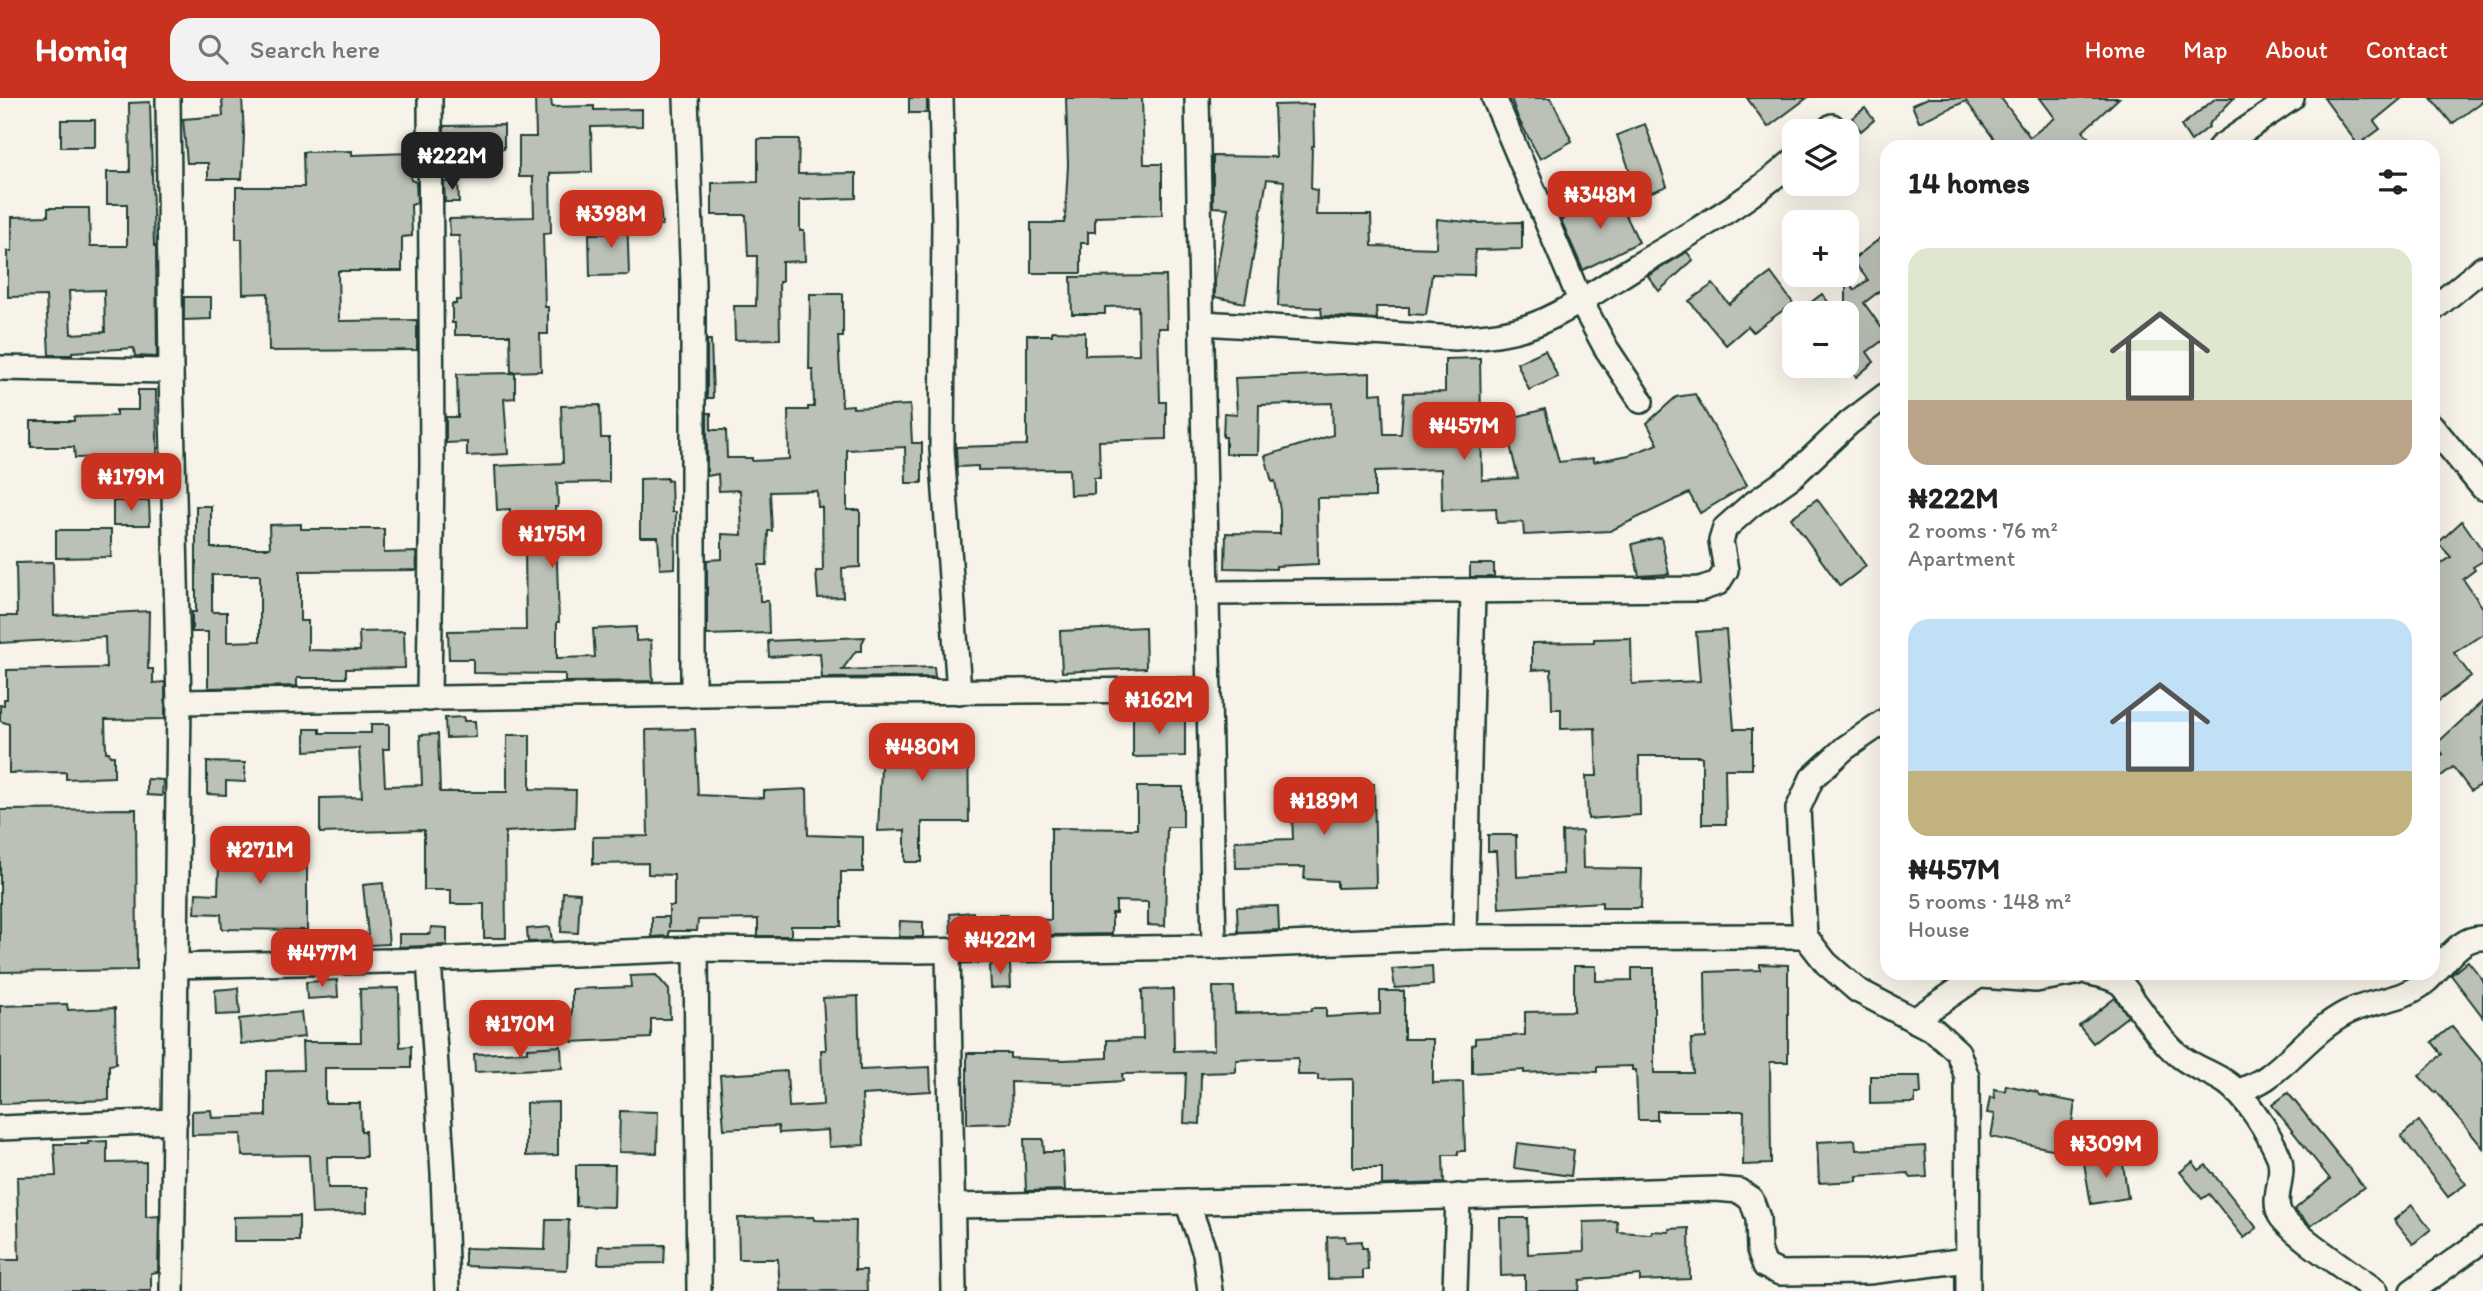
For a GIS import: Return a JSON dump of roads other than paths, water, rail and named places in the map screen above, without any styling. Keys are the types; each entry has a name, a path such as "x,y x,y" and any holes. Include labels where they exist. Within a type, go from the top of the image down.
{"street":[{"path":"168,98 179,702 172,1291"},
{"path":"429,699 432,478 430,98"},
{"path":"686,98 693,283 693,695"},
{"path":"941,98 944,221 942,449 960,692"},
{"path":"1197,98 1214,947"},
{"path":"1494,98 1580,300 1606,348 1641,401"},
{"path":"2230,140 2292,98"},
{"path":"1202,323 1455,338 1493,335 1538,324 1719,216 1782,171"},
{"path":"2440,303 2483,268"},
{"path":"0,368 171,371"},
{"path":"1208,593 1700,589 1718,583 1726,570 1721,541 1725,528 1750,506 1794,475 1849,423 1880,400"},
{"path":"2440,436 2483,488"},
{"path":"1465,937 1473,591"},
{"path":"179,702 1209,690"},
{"path":"1880,724 1844,748 1812,778 1798,809 1805,936 1826,963 1857,990 1935,1031 1958,1052 1967,1077 1968,1291"},
{"path":"175,966 429,960 696,949 948,951 1214,947 1465,937 1805,936"},
{"path":"2440,966 2463,942 2474,937 2483,938"},
{"path":"696,949 699,1291"},
{"path":"948,951 954,1291"},
{"path":"429,960 443,1173 447,1291"},
{"path":"1914,1020 1973,980"},
{"path":"2113,980 2121,984 2180,1057 2227,1083 2237,1092 2265,1131 2280,1159 2282,1174 2278,1196 2280,1214 2287,1223 2376,1291"},
{"path":"2237,1092 2263,1080 2325,1027 2347,1012 2408,993 2427,980"},
{"path":"0,1128 176,1121"},
{"path":"952,1206 1716,1189 1739,1191 1751,1199 1758,1217 1759,1250 1765,1266 1780,1273 1868,1272 1968,1260"},
{"path":"1455,1291 1458,1196"},
{"path":"1187,1202 1205,1253 1210,1291"},
{"path":"2412,1291 2483,1240"}]}
